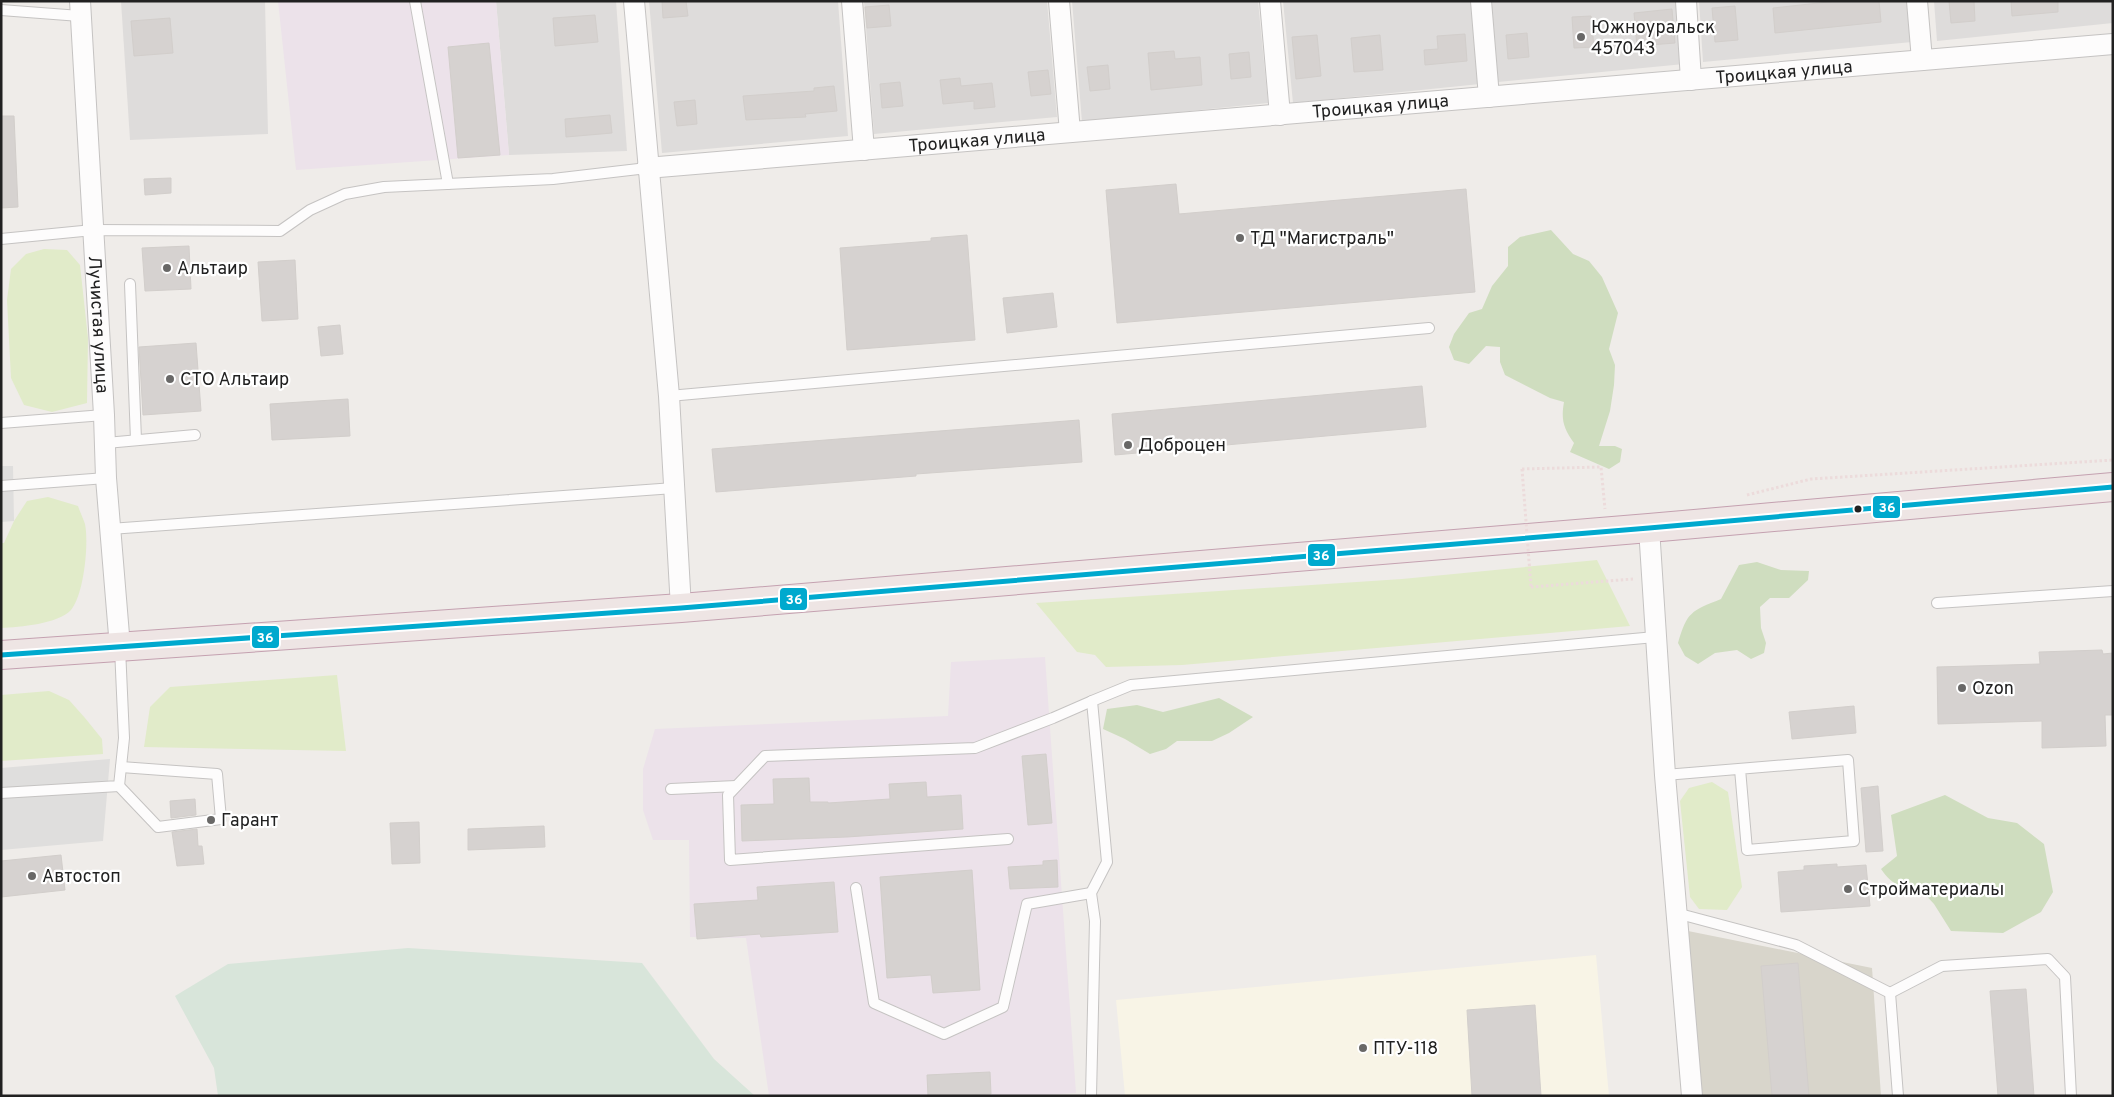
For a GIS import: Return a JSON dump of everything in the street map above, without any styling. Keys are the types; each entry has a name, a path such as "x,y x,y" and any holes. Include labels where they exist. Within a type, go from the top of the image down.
{"highway":[{"path":"1,655 681,608 1649,528 2113,487"}],"street":[{"path":"634,1 647,168 669,396 681,608"},
{"path":"852,1 864,150"},
{"path":"1059,1 1070,132"},
{"path":"1270,1 1280,115"},
{"path":"1481,1 1489,97"},
{"path":"1686,1 1692,80"},
{"path":"1916,1 1922,60"},
{"name":"Лучистая улица","path":"80,9 106,443 106,478 120,647"},
{"name":"Троицкая улица","path":"647,168 2113,44"},
{"path":"1649,528 1665,775 1692,1096"}],"lane":[{"path":"415,1 448,184"},
{"path":"1,10 80,9"},
{"path":"1,239 93,230 280,231 310,210 345,194 384,187 552,178 647,168"},
{"path":"130,284 136,440"},
{"path":"669,396 1429,328"},
{"path":"1,423 104,415"},
{"path":"106,443 195,435"},
{"path":"1,486 106,478"},
{"path":"110,530 674,488"},
{"path":"1937,603 2113,591"},
{"path":"1008,839 730,860 728,794 765,756 975,748 1131,685 1655,637"},
{"path":"120,647 124,738 119,786 158,827 221,819 217,774 121,767"},
{"path":"1091,1096 1094,921 1091,892 1107,862 1092,700"},
{"path":"1665,775 1848,760 1854,842 1747,850 1740,769"},
{"path":"1,793 119,786"},
{"path":"671,789 736,786"},
{"path":"856,888 874,1003 944,1034 1003,1007 1027,904 1091,892"},
{"path":"1676,913 1796,945 1890,993"},
{"path":"1890,993 1942,966 2048,959 2065,977 2071,1096"},
{"path":"1890,993 1898,1096"}],"path":[{"path":"1744,496 1811,479 2113,460"},
{"path":"1614,511 1605,511 1601,466 1522,469 1531,586 1651,577"}],"shaded area":[{"path":"121,1 265,1 268,134 130,140"},
{"path":"278,1 496,1 509,155 296,170"},
{"path":"496,1 616,1 627,151 509,155"},
{"path":"649,1 838,1 848,136 662,153"},
{"path":"864,1 1047,1 1057,117 874,134"},
{"path":"1072,1 1258,1 1268,103 1082,122"},
{"path":"1283,1 1472,1 1480,84 1293,103"},
{"path":"1491,1 1679,1 1684,64 1498,82"},
{"path":"1699,1 1908,1 1912,42 1703,62"},
{"path":"1934,1 2113,1 2113,23 1937,41"},
{"path":"1,466 13,466 14,521 1,522"},
{"path":"1045,657 1076,1093 1030,1096 769,1096 746,938 690,937 689,840 653,840 643,810 643,769 655,729 948,716 951,662"},
{"path":"110,759 103,841 1,850 1,768"},
{"path":"1688,931 1872,968 1881,1096 1700,1096"},
{"path":"408,948 642,963 714,1059 755,1096 218,1096 214,1068 175,996 228,964"},
{"name":"ПТУ-118","path":"1596,955 1609,1096 1125,1096 1116,1000"}],"green space":[{"path":"1551,230 1573,254 1589,261 1602,277 1618,313 1609,349 1615,365 1614,385 1610,411 1599,446 1615,446 1622,449 1620,462 1609,469 1570,452 1574,443 1567,433 1564,423 1564,402 1550,398 1505,375 1500,362 1500,347 1486,346 1469,364 1454,360 1449,347 1454,334 1469,313 1482,309 1492,286 1508,266 1508,247 1520,237"},
{"path":"44,249 67,250 80,265 88,338 87,403 52,412 24,405 11,378 7,300 11,269 26,254"},
{"path":"48,497 78,506 85,524 86,556 79,593 71,610 57,619 38,624 1,628 1,543 4,543 14,521 27,501"},
{"path":"1597,560 1630,626 1182,665 1106,667 1095,655 1077,652 1036,603 1402,579"},
{"path":"1757,562 1781,570 1809,571 1808,580 1789,598 1770,598 1760,607 1761,628 1766,643 1764,653 1751,659 1737,650 1715,653 1698,664 1685,656 1678,643 1688,619 1697,610 1721,599 1739,565"},
{"path":"337,675 346,751 144,747 150,707 170,687"},
{"path":"49,691 69,700 85,718 102,739 103,754 1,761 1,695"},
{"path":"1219,698 1253,717 1229,733 1212,741 1177,741 1166,749 1150,754 1125,739 1103,729 1107,709 1137,705 1163,712"},
{"path":"1712,782 1728,792 1742,887 1727,910 1699,909 1690,897 1680,801 1689,788"},
{"path":"1945,795 1988,818 2017,823 2044,844 2053,892 2041,912 2003,933 1951,931 1934,904 1920,889 1898,885 1885,875 1881,869 1897,856 1891,815"}],"building":[{"path":"662,1 686,1 688,16 663,18"},
{"path":"1837,1 1879,1 1881,22 1775,33 1773,8"},
{"path":"1949,1 1974,1 1975,21 1951,23"},
{"path":"2011,1 2058,1 2058,12 2012,16"},
{"path":"889,5 891,26 867,28 865,7"},
{"path":"1735,6 1738,40 1715,42 1712,8"},
{"path":"1672,9 1675,43 1637,46 1634,13"},
{"path":"595,15 598,42 555,46 553,18"},
{"path":"1591,16 1594,47 1574,48 1572,17"},
{"path":"170,18 173,53 134,56 131,21"},
{"path":"1527,33 1529,57 1508,59 1506,35"},
{"path":"1465,34 1467,61 1425,65 1424,50 1438,49 1437,36"},
{"path":"1317,35 1321,76 1296,79 1292,37"},
{"path":"1380,35 1383,70 1354,72 1351,38"},
{"path":"489,43 500,155 458,158 448,47"},
{"path":"1174,51 1175,59 1200,57 1202,85 1151,90 1148,53"},
{"path":"1249,52 1251,77 1231,79 1229,54"},
{"path":"1108,65 1110,89 1090,91 1087,67"},
{"path":"1048,70 1051,94 1031,96 1028,72"},
{"path":"960,78 961,86 992,83 995,107 974,109 974,101 943,104 940,80"},
{"path":"900,82 903,106 882,108 880,84"},
{"path":"834,86 837,111 805,114 806,117 746,120 743,96 814,91 814,88"},
{"path":"695,100 697,124 677,126 674,102"},
{"path":"610,115 612,133 566,137 565,119"},
{"path":"1,116 14,116 18,207 1,208"},
{"path":"171,178 171,193 145,195 144,179"},
{"path":"1176,184 1179,214 1466,189 1475,292 1117,323 1106,190"},
{"path":"967,235 975,340 847,350 840,248 931,241 931,238"},
{"name":"Альтаир","path":"189,246 191,289 145,291 142,248"},
{"path":"295,260 298,319 262,321 258,262"},
{"path":"1053,293 1057,327 1007,333 1003,298"},
{"path":"340,325 343,354 321,356 318,327"},
{"name":"СТО Альтаир","path":"196,343 201,411 143,415 139,347"},
{"path":"1422,386 1426,427 1115,455 1112,414"},
{"path":"348,399 350,436 272,440 270,404"},
{"path":"1079,420 1082,462 916,474 916,476 716,492 712,449"},
{"path":"2102,650 2103,654 2113,653 2113,715 2105,715 2106,746 2042,748 2042,721 1938,724 1937,667 2040,664 2039,652"},
{"path":"1854,706 1856,733 1792,739 1789,712"},
{"path":"1046,754 1052,823 1028,825 1022,756"},
{"path":"809,778 810,802 828,803 890,799 889,784 926,782 927,797 961,795 963,829 847,837 742,841 741,805 774,804 773,779"},
{"path":"1878,786 1883,851 1866,852 1861,788"},
{"path":"195,799 196,815 171,818 170,801"},
{"path":"419,822 420,863 392,864 390,823"},
{"path":"544,826 545,847 468,850 468,829"},
{"path":"197,829 198,846 202,846 204,864 177,866 172,832"},
{"name":"Автостоп","path":"61,855 65,890 1,897 1,861"},
{"path":"1057,860 1058,887 1010,889 1008,867 1043,865 1043,861"},
{"path":"1837,864 1837,867 1866,865 1870,906 1781,912 1778,872 1804,870 1804,866"},
{"path":"972,870 980,990 933,993 931,975 887,978 880,877"},
{"path":"834,882 838,932 761,937 760,934 697,939 694,904 758,900 757,887"},
{"path":"1798,963 1809,1096 1772,1096 1761,966"},
{"path":"2026,989 2034,1096 1998,1096 1990,991"},
{"path":"1535,1005 1541,1096 1472,1096 1467,1010"},
{"path":"990,1072 991,1094 928,1096 927,1075"}],"transit line":[{"name":"36","path":"1,655 681,608 1649,528 2113,487"}],"place":[{"name":"Южноуральск 457043","path":"1581,37"},
{"name":"ТД \"Магистраль\"","path":"1240,238"},
{"name":"Альтаир","path":"167,268"},
{"name":"СТО Альтаир","path":"170,379"},
{"name":"Доброцен","path":"1128,445"},
{"name":"Ozon","path":"1962,688"},
{"name":"Гарант","path":"211,820"},
{"name":"Автостоп","path":"32,876"},
{"name":"Стройматериалы","path":"1848,889"},
{"name":"ПТУ-118","path":"1363,1048"}]}
